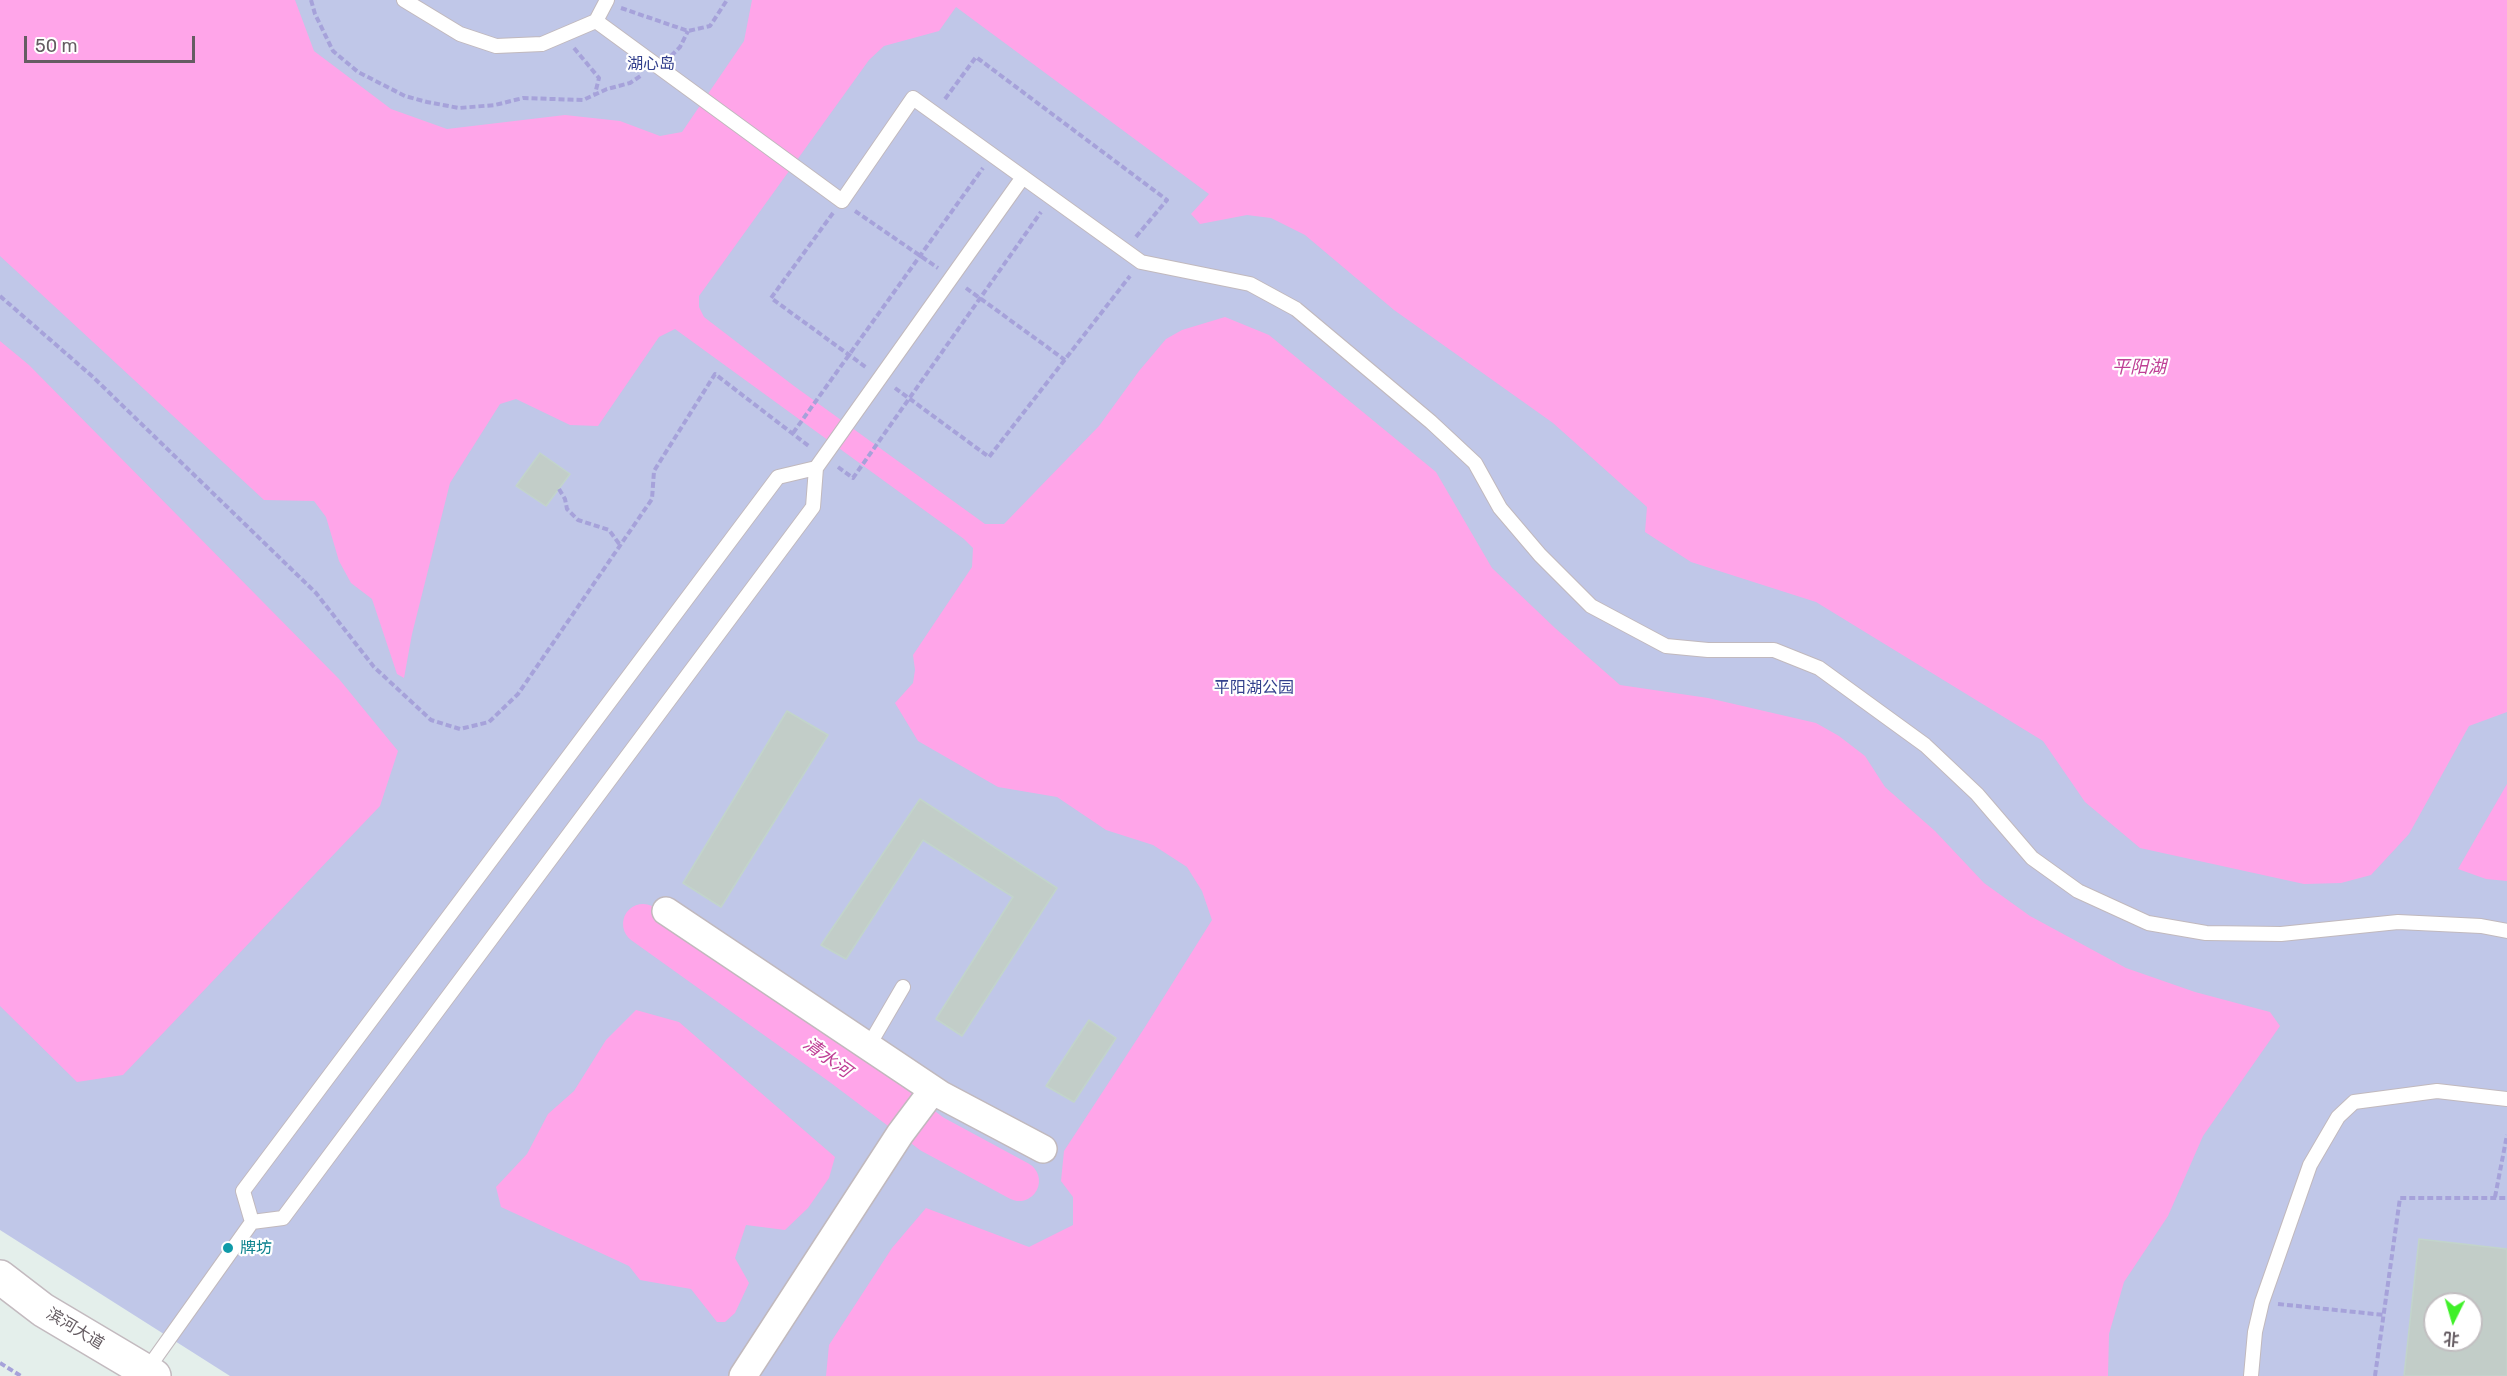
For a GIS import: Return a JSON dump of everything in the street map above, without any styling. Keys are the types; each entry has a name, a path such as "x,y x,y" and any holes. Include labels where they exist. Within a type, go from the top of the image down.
{"main road":[{"name":"滨河大道","path":"0,1277 43,1310 150,1373"}],"street":[{"path":"666,911 933,1090 1043,1149"},
{"path":"743,1376 900,1134 933,1090"}],"lane":[{"path":"404,0 460,34 496,46 542,44 562,36 596,21 607,0"},
{"path":"596,21 842,201 913,98 1141,262 1250,284 1296,309 1431,422 1475,463 1500,508 1540,555 1591,606 1666,646 1708,650 1774,650 1819,668 1924,745 1977,794 2032,858 2078,891 2148,923 2206,933 2281,934 2398,922 2481,926 2507,931"},
{"path":"150,1373 252,1222 283,1218 813,507 820,462 1023,177"},
{"path":"252,1222 243,1191 778,477 820,462"},
{"path":"868,1047 903,987"},
{"path":"2251,1376 2255,1332 2262,1302 2310,1166 2338,1117 2354,1102 2438,1091 2507,1099"}],"path":[{"path":"311,0 315,14 333,51 358,72 405,96 459,108 495,105 523,98 583,100 630,83 658,65 680,47 688,31"},
{"path":"607,0 631,13 688,31 710,26 727,0"},
{"path":"562,36 581,54 599,78 594,95"},
{"path":"935,113 976,57 1167,200 1125,250"},
{"path":"793,433 992,154"},
{"path":"0,296 93,377 316,592 374,667 431,720 460,729 489,722 518,694 652,499 654,471 715,374 793,433 820,462 853,478 1052,198"},
{"path":"842,201 771,298 988,457 1141,262"},
{"path":"559,489 565,499 567,509 578,520 609,530 620,545"},
{"path":"2495,1197 2507,1135"},
{"path":"2375,1376 2400,1198 2507,1198"},
{"path":"2262,1302 2384,1315"},
{"path":"0,1363 21,1376"}],"green space":[{"name":"平阳湖公园","path":"0,0 2507,0 2507,1376 230,1376 0,1230"}],"water":[{"name":"平阳湖","path":"0,0 295,0 314,51 391,109 447,129 565,115 620,121 660,136 682,132 744,41 752,0 2507,0 2507,712 2469,726 2409,834 2371,875 2341,883 2304,884 2140,848 2085,802 2043,741 1816,602 1691,562 1645,532 1647,507 1553,423 1394,310 1305,235 1271,218 1247,215 1200,224 1191,214 1209,194 956,7 939,31 884,46 869,60 699,296 699,307 704,317 794,386 985,524 1004,524 1099,426 1139,371 1166,339 1182,330 1225,317 1269,335 1436,472 1492,568 1620,685 1708,698 1816,723 1839,736 1865,756 1885,787 1935,831 1984,883 2030,916 2126,968 2195,992 2270,1012 2280,1026 2203,1136 2168,1216 2124,1282 2109,1334 2108,1376 826,1376 829,1345 892,1248 926,1208 1029,1247 1073,1225 1073,1197 1061,1181 1064,1151 1212,920 1202,891 1187,867 1153,845 1106,830 1057,797 998,787 918,741 895,703 913,683 915,670 913,655 972,567 973,548 964,539 675,329 659,337 598,426 570,425 516,399 500,404 450,483 412,634 404,678 397,674 372,599 351,583 339,561 326,517 314,501 264,500 0,256"},
{"path":"0,341 29,365 339,679 398,751 380,806 123,1075 77,1082 0,1006"},
{"path":"2507,784 2507,881 2486,879 2458,869"},
{"path":"636,1010 679,1022 835,1157 829,1178 808,1208 785,1230 746,1225 735,1258 749,1283 735,1313 725,1322 717,1322 691,1289 640,1280 629,1266 501,1207 496,1187 527,1154 548,1114 574,1091 606,1040"}],"building":[{"path":"540,453 570,474 546,506 516,486"},
{"path":"787,711 828,735 721,907 683,883"},
{"path":"920,799 1057,888 962,1036 936,1019 1013,897 923,840 846,959 821,945"},
{"path":"1089,1020 1116,1038 1074,1102 1046,1086"},
{"path":"2419,1239 2507,1249 2507,1376 2404,1376"}],"waterway":[{"name":"清水河","path":"643,924 843,1067 932,1134 1019,1181"}],"place":[{"name":"牌坊","path":"228,1248"}],"park label":[{"name":"湖心岛","path":"651,64"}]}
